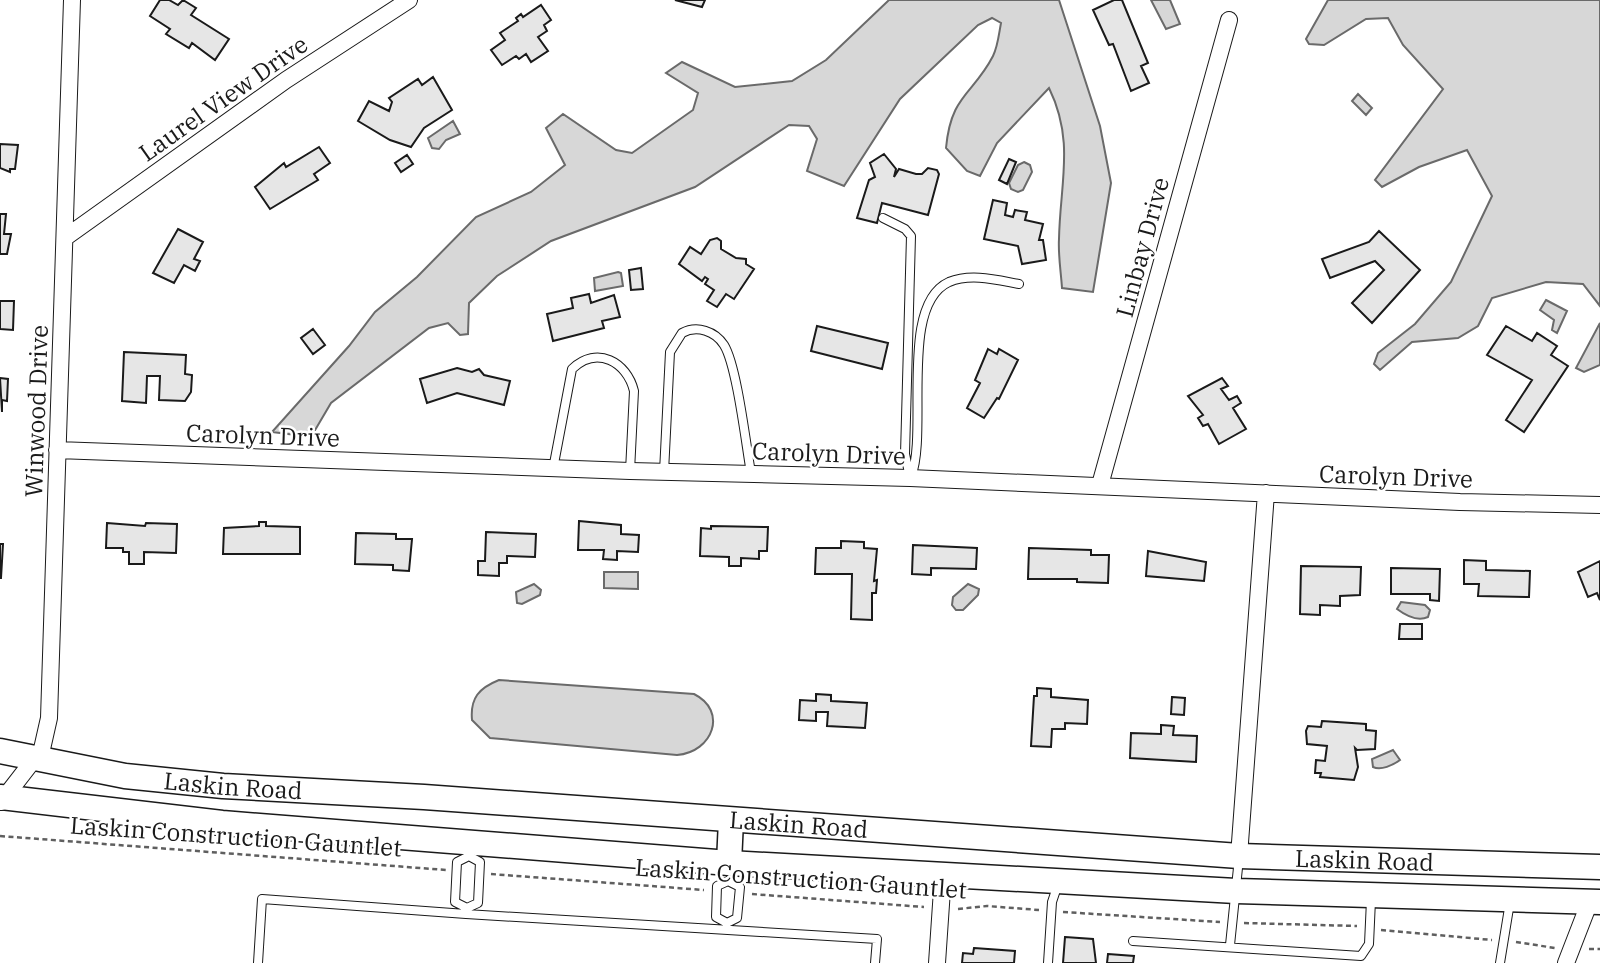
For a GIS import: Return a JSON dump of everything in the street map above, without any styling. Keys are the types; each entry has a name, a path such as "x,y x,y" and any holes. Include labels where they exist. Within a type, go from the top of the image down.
{"main road":[{"name":"Laskin Road","path":"0,751 125,776 223,786 1239,856 1600,867"},
{"name":"Laskin Road","path":"0,797 470,850 728,872 943,875 1236,891 1595,901"},
{"path":"728,872 731,820"}],"street":[{"name":"Winwood Drive","path":"0,797 36,758 49,718 72,0"},
{"name":"Laurel View Drive","path":"66,237 286,80 409,0"},
{"name":"Linbay Drive","path":"1100,485 1230,20"},
{"name":"Carolyn Drive","path":"57,450 553,469 910,478 1600,505"},
{"path":"1239,856 1266,493"},
{"path":"0,797 0,808"},
{"path":"937,963 943,875"},
{"path":"1569,956 1595,901"}],"lane":[{"path":"883,218 905,229 911,236 905,454 910,478"},
{"path":"910,478 917,456 920,350 923,315 929,302 950,282 968,278 1019,284"},
{"path":"664,472 670,352 682,333 699,329 711,332 726,349 751,473"},
{"path":"553,469 572,369 588,359 598,358 617,362 631,379 634,391 630,471"},
{"path":"470,850 480,862 480,873 478,903 466,911 455,902 456,871 457,862 470,850"},
{"path":"1230,946 1239,856"},
{"path":"728,872 740,887 740,892 737,918 727,927 716,917 717,886 728,872"},
{"path":"1048,963 1051,911 1059,881"},
{"path":"1133,941 1230,946 1364,960 1369,944 1371,895"},
{"path":"258,963 262,899 727,927 877,939 875,963"},
{"path":"1500,963 1510,899"}],"path":[{"name":"Laskin Construction Gauntlet","path":"0,835 456,871"},
{"name":"Laskin Construction Gauntlet","path":"480,873 717,891"},
{"name":"Laskin Construction Gauntlet","path":"740,892 940,909 987,906 1231,923 1370,928 1504,941 1569,956 1600,949"}],"shaded area":[{"path":"889,0 1059,0 1100,126 1111,183 1093,292 1062,288 1059,245 1064,144 1057,107 1049,88 997,143 980,176 967,171 946,148 958,105 995,52 1001,23 992,18 978,25 900,99 844,186 807,171 817,139 809,126 789,125 695,187 551,241 497,276 469,303 468,334 460,335 448,323 429,328 331,403 311,437 272,432 349,346 375,312 417,277 476,217 531,192 565,165 546,128 563,114 616,150 632,153 693,110 698,93 666,73 682,62 735,87 792,81 826,60"},
{"path":"1151,0 1170,0 1180,24 1166,29"},
{"path":"1328,0 1600,0 1600,306 1583,284 1546,282 1492,298 1478,326 1458,338 1412,342 1380,370 1374,364 1378,353 1415,324 1451,282 1492,196 1467,150 1419,167 1382,187 1375,180 1443,89 1403,45 1388,18 1366,19 1324,45 1309,44 1306,39"},
{"path":"1358,94 1372,108 1366,115 1352,101"},
{"path":"453,121 460,134 446,140 439,149 432,148 428,138"},
{"path":"1024,162 1030,165 1032,172 1023,190 1018,192 1011,189 1009,183 1018,165"},
{"path":"621,273 623,286 595,291 594,278"},
{"path":"1546,300 1567,311 1557,333 1552,330 1554,320 1540,310"},
{"path":"1600,323 1600,365 1584,372 1576,368"},
{"path":"604,572 638,572 638,589 604,588"},
{"path":"534,584 541,590 540,595 522,604 517,603 516,592"},
{"path":"968,584 979,589 978,595 963,610 956,610 952,605 953,597"},
{"path":"1401,602 1425,605 1430,610 1428,617 1415,618 1404,613 1397,609"},
{"path":"499,680 694,694 705,701 711,710 712,730 700,747 677,755 490,738 472,720 472,712 474,700 481,690"},
{"path":"1393,750 1400,760 1383,768 1373,767 1372,759"}],"building":[{"path":"160,0 169,0 178,5 183,0 196,8 191,15 229,39 215,60 192,43 189,48 166,34 170,29 150,16"},
{"path":"675,0 705,0 702,7"},
{"path":"1114,0 1122,0 1148,63 1141,66 1149,83 1131,91 1113,44 1109,45 1093,10"},
{"path":"541,5 551,20 544,25 547,31 538,37 548,51 531,62 526,54 519,59 516,56 502,65 491,50 505,40 500,33 518,21 516,18 521,14 523,17"},
{"path":"433,77 452,110 424,128 411,147 390,140 358,121 369,101 389,111 392,102 389,98 418,79 422,85"},
{"path":"0,144 18,145 15,169 10,169 10,172 0,168"},
{"path":"319,147 330,163 314,174 318,180 270,209 255,187 284,163 286,167"},
{"path":"884,154 896,169 894,177 899,169 916,174 922,174 928,168 937,170 939,174 928,215 882,203 877,223 857,218 869,180 875,177 870,163"},
{"path":"407,155 413,164 401,172 395,163"},
{"path":"1009,159 1016,162 1007,184 999,180"},
{"path":"993,200 1007,203 1005,215 1013,217 1015,210 1027,212 1025,220 1043,224 1039,240 1043,240 1046,260 1022,264 1018,246 984,239"},
{"path":"0,214 6,214 4,234 11,234 7,254 0,254"},
{"path":"178,229 203,242 194,259 200,261 195,271 184,265 174,283 153,273"},
{"path":"1379,231 1420,270 1372,323 1352,303 1384,270 1375,261 1330,278 1322,259 1369,242"},
{"path":"717,238 721,241 721,249 736,258 746,259 746,264 754,269 734,299 726,294 717,307 707,301 714,290 705,284 708,279 705,277 702,281 679,264 690,247 701,254 710,240"},
{"path":"641,268 643,289 631,290 629,270"},
{"path":"589,294 591,303 614,295 620,317 602,321 604,328 553,341 547,314 573,308 571,298"},
{"path":"0,301 14,301 13,330 0,329"},
{"path":"817,326 888,343 882,369 811,351"},
{"path":"1506,326 1532,341 1537,333 1557,346 1551,355 1568,366 1524,432 1506,420 1532,380 1487,355"},
{"path":"313,329 325,345 313,354 301,338"},
{"path":"988,349 997,354 999,349 1018,360 999,399 997,398 984,418 967,408 980,383 975,380"},
{"path":"124,352 186,355 185,374 192,375 191,392 185,401 159,400 160,376 147,376 146,403 122,401"},
{"path":"457,368 472,372 479,369 484,375 510,381 504,405 457,393 427,403 420,379"},
{"path":"0,378 8,379 7,401 2,400 2,412"},
{"path":"1222,378 1228,386 1221,389 1229,400 1237,396 1241,403 1233,408 1246,429 1219,444 1208,424 1203,426 1198,418 1203,415 1188,396"},
{"path":"579,521 621,525 621,534 639,535 638,552 617,551 617,560 603,559 604,550 578,550"},
{"path":"259,522 266,522 266,526 300,527 300,554 223,554 224,528 259,526"},
{"path":"107,523 145,526 146,523 177,524 176,553 144,552 144,564 129,564 129,552 123,552 123,548 106,548"},
{"path":"711,526 768,527 767,551 759,551 759,559 741,558 741,566 729,566 729,557 700,556 701,528 711,529"},
{"path":"486,532 536,534 535,557 507,556 507,563 499,563 499,576 478,575 478,561 485,561"},
{"path":"356,533 396,534 396,539 412,539 409,571 393,570 393,565 355,564"},
{"path":"841,541 864,542 864,548 877,549 874,581 877,580 876,593 872,593 872,620 851,619 852,574 815,574 816,548 841,548"},
{"path":"0,544 3,544 1,578 0,578"},
{"path":"913,545 977,548 976,569 931,568 931,575 912,574"},
{"path":"1029,548 1091,550 1091,555 1109,555 1108,583 1077,582 1077,579 1028,579"},
{"path":"1148,551 1206,562 1204,581 1146,576"},
{"path":"1464,560 1486,561 1486,570 1530,571 1529,597 1478,596 1479,584 1464,584"},
{"path":"1600,561 1600,600 1597,593 1588,597 1578,572"},
{"path":"1301,566 1361,567 1360,595 1340,596 1340,606 1320,605 1320,615 1300,614"},
{"path":"1391,568 1440,569 1439,601 1430,600 1430,594 1391,594"},
{"path":"1400,624 1422,624 1422,639 1399,639"},
{"path":"1037,688 1051,689 1051,697 1088,700 1087,724 1065,723 1065,729 1052,729 1051,747 1031,746 1034,696 1037,696"},
{"path":"816,694 831,695 831,701 867,703 865,728 827,726 828,712 816,712 816,721 799,720 800,700 816,701"},
{"path":"1172,697 1185,698 1184,715 1171,714"},
{"path":"1322,721 1366,724 1366,730 1376,731 1375,749 1355,748 1358,767 1354,780 1320,777 1321,773 1315,773 1316,760 1325,761 1327,746 1307,744 1306,731 1308,726 1321,727"},
{"path":"1161,725 1174,726 1173,735 1197,736 1196,762 1130,758 1131,733 1161,734"},
{"path":"1065,937 1093,939 1096,963 1063,963"},
{"path":"974,948 1015,951 1014,963 962,963 963,953 973,954"},
{"path":"1108,954 1134,956 1133,963 1107,963"}]}
